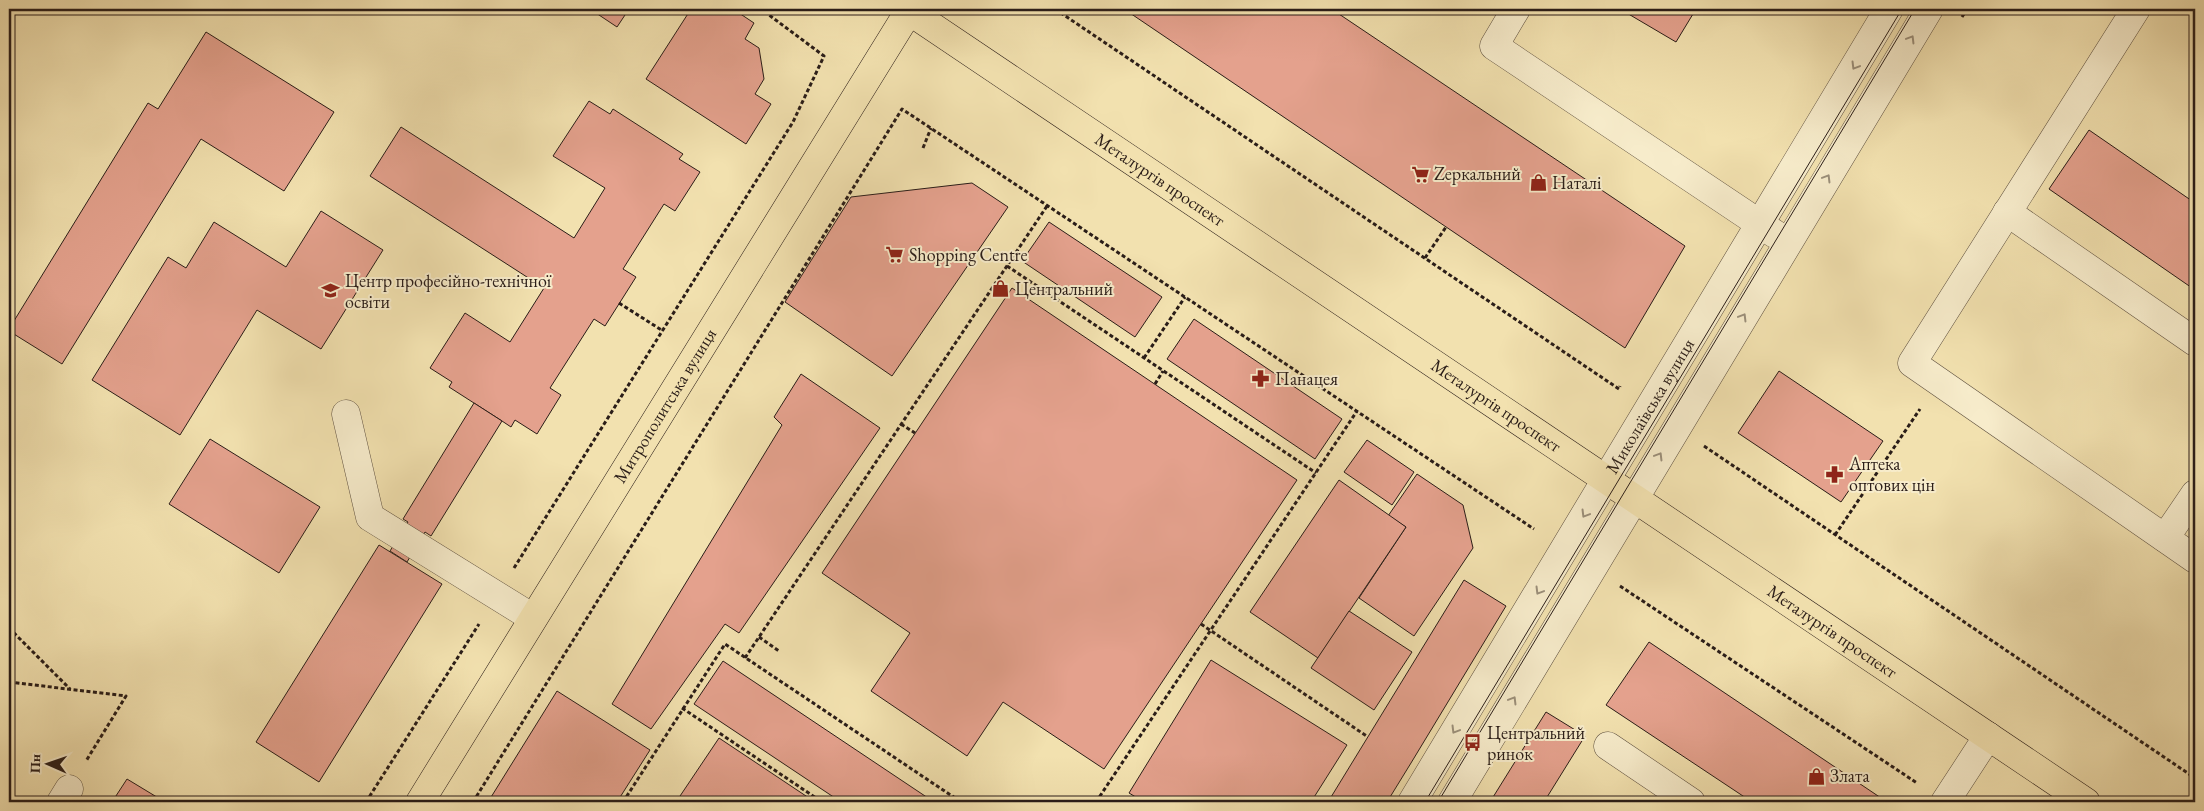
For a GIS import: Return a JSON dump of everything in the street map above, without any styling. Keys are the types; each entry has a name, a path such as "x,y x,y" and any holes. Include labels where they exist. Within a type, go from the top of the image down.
{"main road":[{"name":"Металургів проспект","path":"908,9 2086,802"},
{"name":"Митрополитська вулиця","path":"420,802 908,9"}],"street":[{"path":"1516,9 1494,46 1788,242"},
{"name":"Миколаївська вулиця","path":"1412,802 1889,9"},
{"name":"Миколаївська вулиця","path":"1452,802 1928,9"},
{"path":"2136,9 1912,363 2195,559"},
{"path":"2007,212 2195,342"},
{"path":"346,414 370,517 533,618"},
{"path":"2165,538 2195,494"},
{"path":"1945,802 1988,736"},
{"path":"1608,746 1691,802"}],"path":[{"path":"366,802 793,122 824,56 761,9"},
{"path":"1055,9 1619,389"},
{"path":"473,802 902,109 1534,529"},
{"path":"923,148 931,128"},
{"path":"745,658 1047,206"},
{"path":"1425,258 1446,227"},
{"path":"1007,266 1316,474"},
{"path":"1144,358 1185,297"},
{"path":"619,303 663,331"},
{"path":"1155,384 1163,371"},
{"path":"1835,536 1938,382"},
{"path":"1096,802 1357,411"},
{"path":"901,424 915,433"},
{"path":"1704,446 2195,778"},
{"path":"1620,586 1945,802"},
{"path":"1201,624 1368,737"},
{"path":"9,628 70,689"},
{"path":"759,637 779,651"},
{"path":"623,802 725,644 961,802"},
{"path":"9,682 126,696 65,796"},
{"path":"682,708 822,802"}],"building":[{"path":"590,9 629,9 617,27"},
{"path":"691,9 733,9 754,23 745,39 759,48 764,79 755,94 771,104 746,144 646,79"},
{"path":"1124,9 1338,9 1336,12 1685,246 1625,348"},
{"path":"1620,9 1696,9 1676,42"},
{"path":"206,32 334,112 284,191 201,139 62,364 9,331 9,329 148,103 158,109"},
{"path":"589,101 610,114 613,109 683,154 679,159 700,172 675,211 664,204 623,269 636,277 605,326 594,319 550,388 561,395 537,434 515,420 511,427 449,387 452,382 430,368 465,313 510,342 544,288 370,176 401,127 574,238 605,188 553,156"},
{"path":"2089,130 2195,203 2195,290 2049,189"},
{"name":"Shopping Centre","path":"972,183 1008,207 892,376 785,302 851,197"},
{"path":"321,211 383,250 321,349 257,310 180,435 92,380 168,257 186,268 214,222 286,267"},
{"path":"1049,222 1162,297 1135,337 1022,261"},
{"path":"1012,288 1297,480 1104,769 1003,702 967,756 871,691 910,633 822,573"},
{"path":"1194,319 1342,419 1315,459 1167,359"},
{"path":"1779,371 1883,441 1841,502 1738,433"},
{"path":"801,374 880,428 739,633 725,624 651,729 612,704 782,425 774,417"},
{"path":"474,403 502,421 431,536 425,532 407,562 390,551 408,522 403,519"},
{"path":"210,439 320,507 279,573 169,504"},
{"path":"1367,440 1414,472 1392,505 1344,472"},
{"path":"1417,474 1463,505 1473,548 1414,636 1359,598 1406,527 1388,516"},
{"path":"1339,480 1406,527 1318,658 1250,612"},
{"path":"379,545 442,584 319,782 256,742"},
{"path":"1464,580 1506,606 1411,763 1387,802 1328,802"},
{"path":"1349,611 1412,652 1374,710 1311,668"},
{"path":"1649,642 1887,802 1752,802 1606,705"},
{"path":"1211,660 1347,745 1311,802 1144,802 1129,793"},
{"path":"723,661 934,802 841,802 694,704"},
{"path":"557,691 650,750 617,802 488,802"},
{"path":"1546,712 1585,736 1544,802 1490,802"},
{"path":"719,738 815,802 676,802"},
{"path":"127,779 165,802 112,802"}],"tram line":[{"path":"1425,802 1902,9"},
{"path":"1438,802 1915,9"}],"place":[{"name":"Zеркальний","path":"1420,174"},
{"name":"Наталі","path":"1538,183"},
{"name":"Shopping Centre","path":"895,255"},
{"name":"Центральний","path":"1001,289"},
{"name":"Центр професійно-технічної освіти","path":"331,291"},
{"name":"Панацея","path":"1261,379"},
{"name":"Аптека оптових цін","path":"1835,474"},
{"name":"Центральний ринок","path":"1473,743"},
{"name":"Злата","path":"1816,776"}]}
